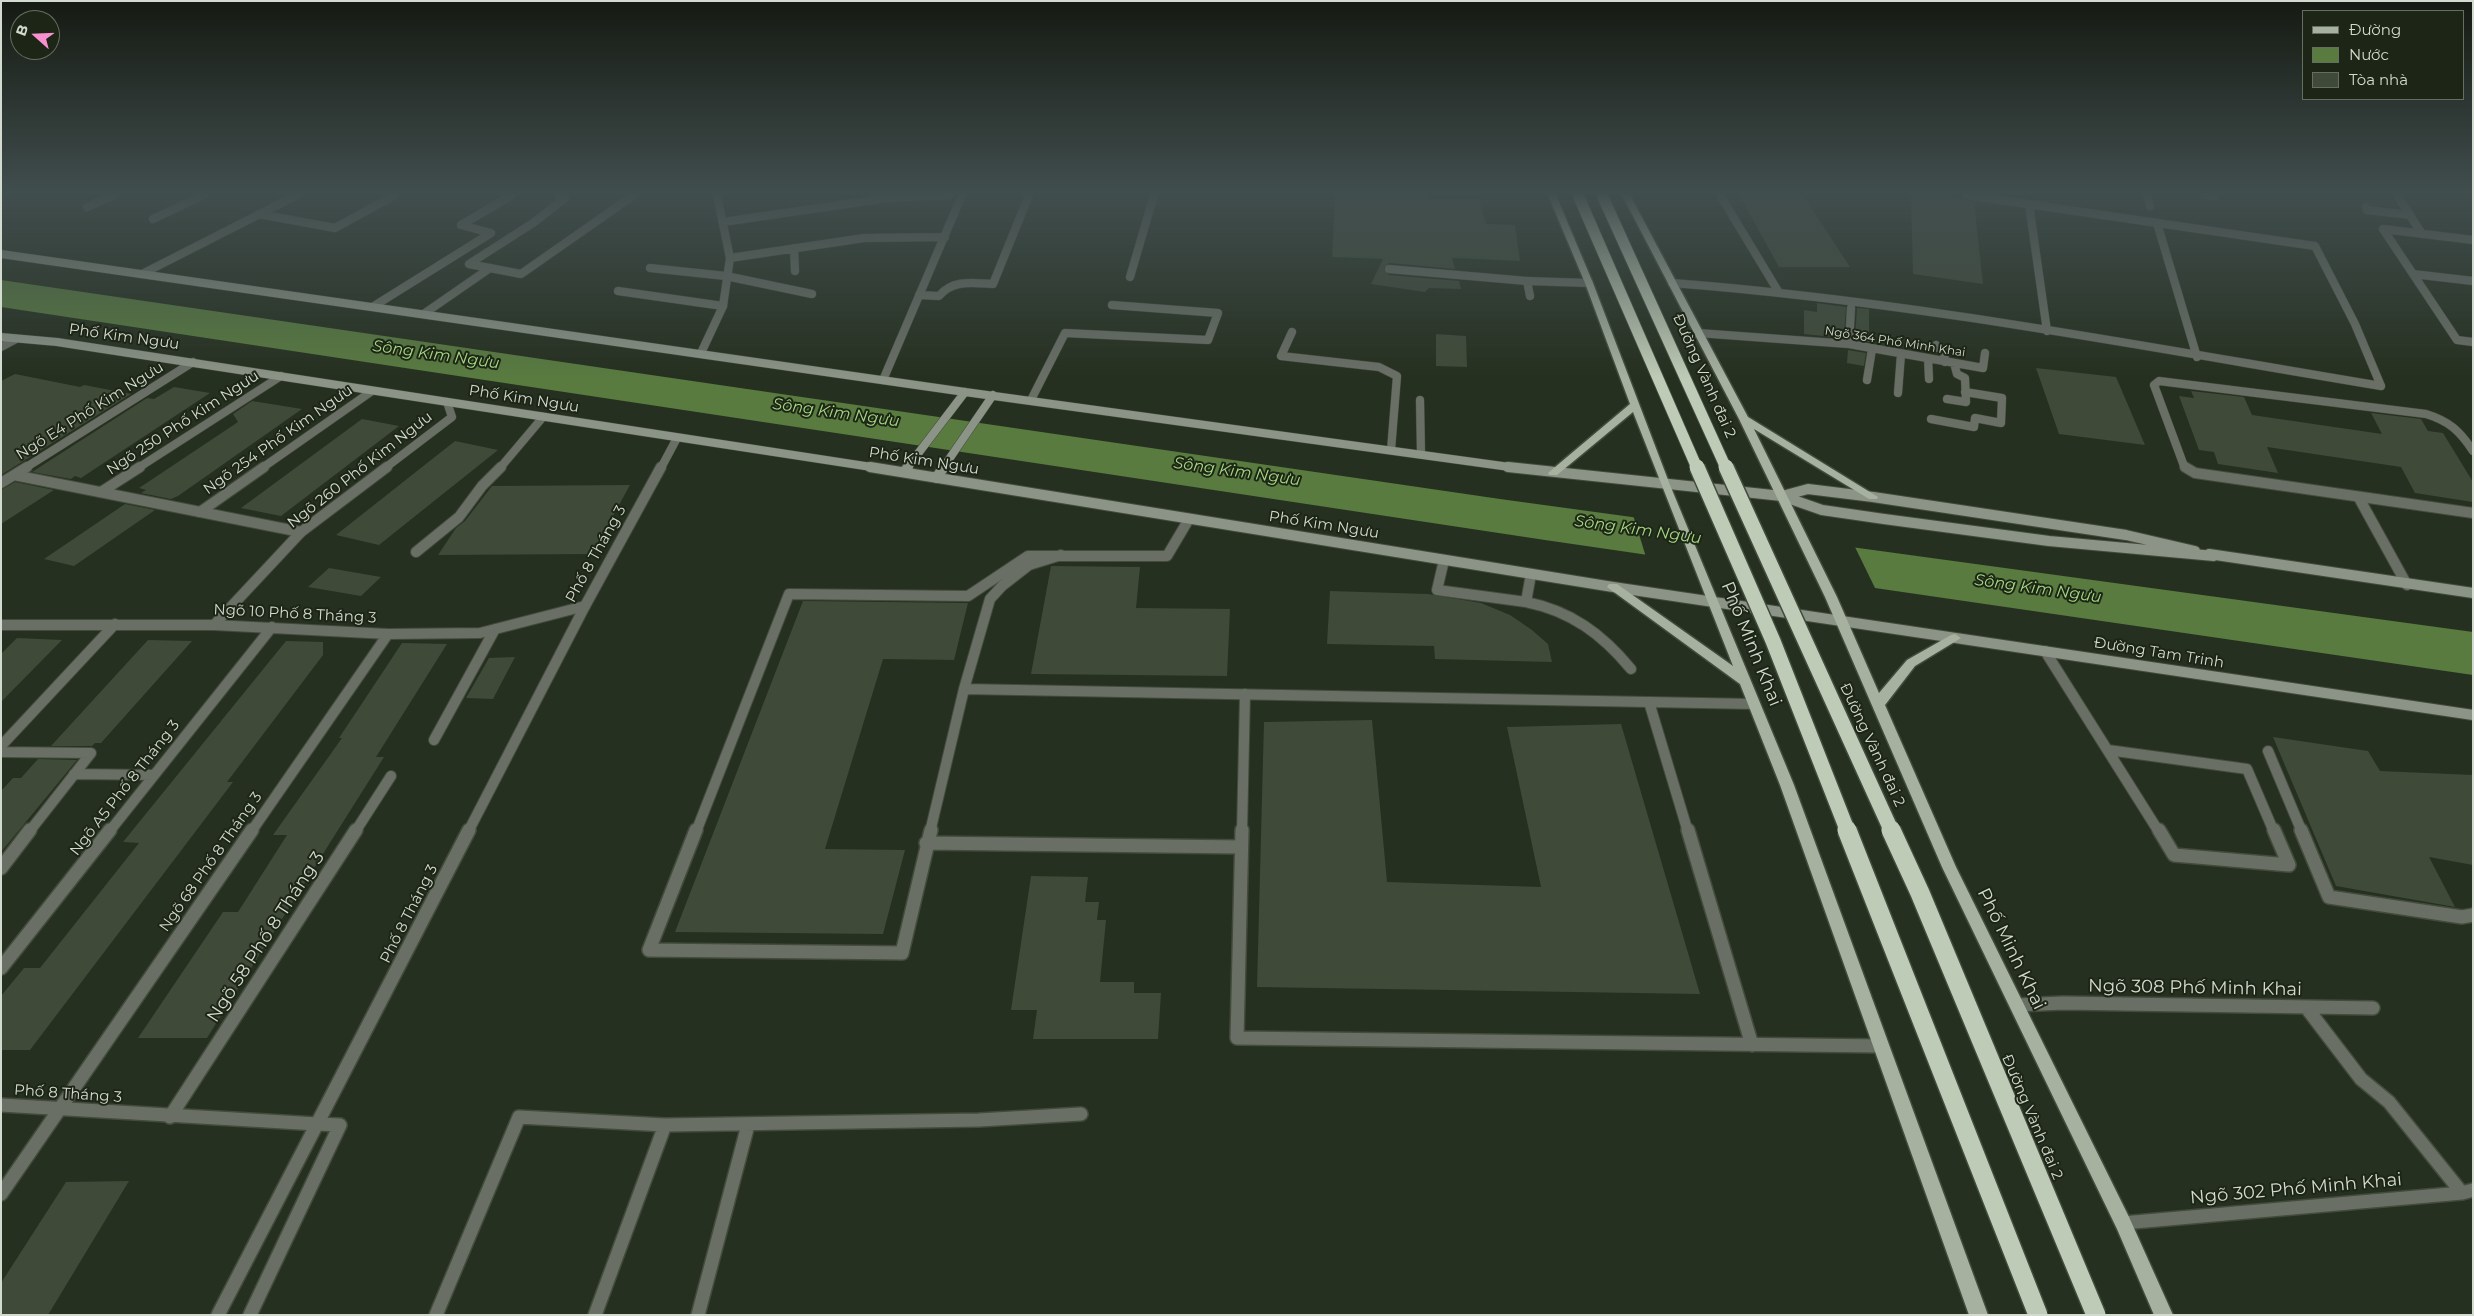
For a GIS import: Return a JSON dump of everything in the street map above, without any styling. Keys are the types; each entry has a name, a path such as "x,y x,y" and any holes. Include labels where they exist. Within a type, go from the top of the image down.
{"highway":[{"path":"1605,256 1773,641 2038,1315"},
{"name":"Đường Vành đai 2","path":"1630,256 1920,892 2096,1315"}],"main road":[{"path":"18,256 425,313 965,392 1553,473 1782,496 1822,510 2059,542 2185,555 2214,556"},
{"path":"1578,256 1665,485"},
{"path":"1658,256 1744,419 1782,496"},
{"name":"Phố Kim Ngưu","path":"1,337 57,342 193,362 904,472 1613,587 1842,620"},
{"path":"904,472 965,392"},
{"path":"936,478 993,395"},
{"path":"1553,473 1634,406"},
{"path":"1744,419 1873,497"},
{"name":"Phố Minh Khai","path":"1665,485 1787,786 1979,1315"},
{"path":"1782,496 1808,489 1873,497 2126,535 2214,556 2473,593"},
{"name":"Phố Minh Khai","path":"1782,496 1842,620 1877,705 1949,868 2123,1223 2164,1315"},
{"path":"1613,587 1744,681"},
{"name":"Đường Tam Trinh","path":"1842,620 2473,716"},
{"path":"1877,705 1911,663 1955,638"}],"street":[{"path":"142,274 176,256"},
{"path":"374,306 453,256"},
{"path":"480,256 468,264 521,274 546,256"},
{"path":"701,353 723,306 730,258 740,256"},
{"path":"794,256 795,271"},
{"path":"883,380 936,256"},
{"path":"919,295 939,296 943,290 957,283 993,284 1004,256"},
{"path":"1130,277 1136,256"},
{"path":"1757,256 1778,291"},
{"path":"2036,256 2046,331"},
{"path":"2167,256 2197,357"},
{"path":"1672,283 1778,291 2046,331 2381,386 2354,324 2319,256"},
{"path":"2401,256 2457,340 2473,342"},
{"path":"425,313 490,268"},
{"path":"650,268 726,276 812,294"},
{"path":"1388,269 1527,281 1589,283"},
{"path":"2412,274 2473,281"},
{"path":"1527,281 1530,296"},
{"path":"618,291 723,306"},
{"path":"1031,400 1065,333 1208,340 1218,313 1112,305"},
{"path":"1849,344 1851,308"},
{"path":"1292,332 1280,356 1379,367 1397,376 1391,450"},
{"name":"Ngõ 364 Phố Minh Khai","path":"1698,333 1849,344 1984,368 1986,353"},
{"path":"1,347 16,339"},
{"path":"1936,345 1938,348 1944,349 1945,362"},
{"path":"1867,380 1872,349"},
{"path":"1898,393 1901,354"},
{"path":"1928,358 1929,378"},
{"name":"Ngõ E4 Phố Kim Ngưu","path":"1,483 193,362"},
{"path":"1947,398 1966,402 1965,378 1957,374 1954,363"},
{"name":"Ngõ 250 Phố Kim Ngưu","path":"101,492 280,376"},
{"path":"2473,451 2458,428 2445,419 2426,414 2171,382 2159,381 2154,385 2184,466 2191,471 2359,498 2473,513"},
{"name":"Ngõ 254 Phố Kim Ngưu","path":"200,512 372,390"},
{"path":"1931,419 1974,427 1975,418 2001,423 2002,398 1965,392"},
{"path":"1420,400 1421,454"},
{"name":"Ngõ 260 Phố Kim Ngưu","path":"214,625 301,532 452,418 447,402"},
{"path":"416,552 459,517 482,486 490,482 543,417"},
{"name":"Phố 8 Tháng 3","path":"1,1105 170,1117 318,1124 585,606 677,438"},
{"path":"14,475 301,532"},
{"path":"2359,498 2407,585"},
{"path":"968,596 1025,557 1061,555 1167,556 1188,519"},
{"path":"991,597 789,594 649,950 902,953 926,843 964,689 991,597 1010,579 1029,565 1061,555"},
{"path":"1444,560 1437,590 1526,602 1555,608 1580,620 1607,642 1631,669"},
{"path":"1526,602 1530,574"},
{"name":"Ngõ 10 Phố 8 Tháng 3","path":"1,626 214,625 388,634 480,633 585,606"},
{"path":"1,746 115,624"},
{"name":"Ngõ A5 Phố 8 Tháng 3","path":"1,968 272,627"},
{"path":"434,740 495,629"},
{"name":"Ngõ 68 Phố 8 Tháng 3","path":"1,1194 388,634"},
{"path":"2046,651 2108,750 2174,855 2289,864 2247,769 2108,750"},
{"path":"964,689 1754,704"},
{"path":"1245,694 1237,1038 1881,1046"},
{"path":"1649,702 1752,1044"},
{"path":"2268,751 2329,897 2462,917 2473,915"},
{"path":"1,752 91,753 1,868"},
{"path":"74,774 154,775"},
{"name":"Ngõ 58 Phố 8 Tháng 3","path":"170,1117 391,776"},
{"path":"926,843 1241,847"},
{"name":"Ngõ 308 Phố Minh Khai","path":"2017,1005 2063,1003 2373,1008"},
{"path":"2306,1007 2360,1079 2390,1102 2468,1191"},
{"path":"436,1315 519,1117 665,1125 748,1125 978,1120 1081,1114"},
{"path":"218,1315 318,1124 340,1125 250,1315"},
{"path":"595,1315 665,1125"},
{"path":"698,1315 748,1125"},
{"name":"Ngõ 302 Phố Minh Khai","path":"2123,1223 2468,1191"}],"water":[{"name":"Sông Kim Ngưu","path":"1,280 1500,499 2473,632 2473,675 1545,540 1,307"}],"pier":[{"path":"1633,515 1854,545 1876,590 1646,557"}],"building":[{"path":"1519,256 1520,261 1452,258 1455,269 1389,263 1384,268 1389,275 1459,281 1461,289 1429,288 1425,292 1371,284 1383,259 1332,257"},
{"path":"1773,256 1843,256 1850,267 1779,267"},
{"path":"1913,256 1980,256 1983,284 1913,274"},
{"path":"1817,303 1846,307 1844,338 1804,334 1804,310 1817,312"},
{"path":"1857,308 1869,309 1869,342 1855,339"},
{"path":"1436,334 1466,336 1467,367 1436,366"},
{"path":"1848,350 1866,353 1864,366 1847,363"},
{"path":"2036,368 2116,377 2145,445 2059,434"},
{"path":"15,374 80,387 84,385 131,394 1,475 1,381"},
{"path":"174,387 210,393 81,478 75,476 71,479 32,472 147,398 154,399"},
{"path":"2191,391 2244,397 2252,415 2382,434 2371,413 2421,419 2428,431 2443,433 2473,482 2473,502 2415,493 2401,467 2267,447 2278,473 2218,464 2214,452 2199,450 2179,396 2194,398"},
{"path":"252,401 302,409 178,496 171,499 141,493 146,490 139,488 238,422 233,414"},
{"path":"362,419 399,426 281,516 241,508"},
{"path":"455,441 498,450 379,545 336,535"},
{"path":"15,482 54,490 1,524 1,490"},
{"path":"630,485 592,554 438,555 456,528 465,521 492,486"},
{"path":"125,504 155,510 74,566 44,559"},
{"path":"1051,566 1140,567 1136,608 1230,609 1227,676 1031,674"},
{"path":"329,568 381,577 361,596 308,587"},
{"path":"1330,591 1428,594 1481,603 1510,615 1532,630 1548,644 1552,662 1435,659 1434,646 1327,644"},
{"path":"803,601 968,603 954,660 883,659 825,849 905,850 883,934 675,932"},
{"path":"17,638 62,640 1,702 1,654"},
{"path":"148,640 192,641 101,743 95,743 92,746 51,746"},
{"path":"286,641 323,642 323,655 227,782 233,782 30,1050 1,1050 1,996 24,968 40,968 139,843 123,842"},
{"path":"402,643 447,644 376,757 384,757 207,1038 138,1038 223,912 238,912 287,835 273,835 342,738 339,738"},
{"path":"515,657 493,699 466,698 489,658"},
{"path":"1372,720 1387,882 1541,887 1507,727 1621,724 1700,994 1257,987 1264,722"},
{"path":"2273,737 2368,751 2380,771 2473,775 2473,865 2429,857 2455,907 2336,886"},
{"path":"38,759 77,760 1,852 1,791 13,778 21,778"},
{"path":"1031,876 1088,877 1085,902 1099,902 1097,920 1106,920 1100,982 1134,982 1134,993 1161,993 1158,1039 1033,1039 1037,1010 1011,1010"},
{"path":"129,1181 48,1315 1,1315 1,1283 66,1182"}]}
